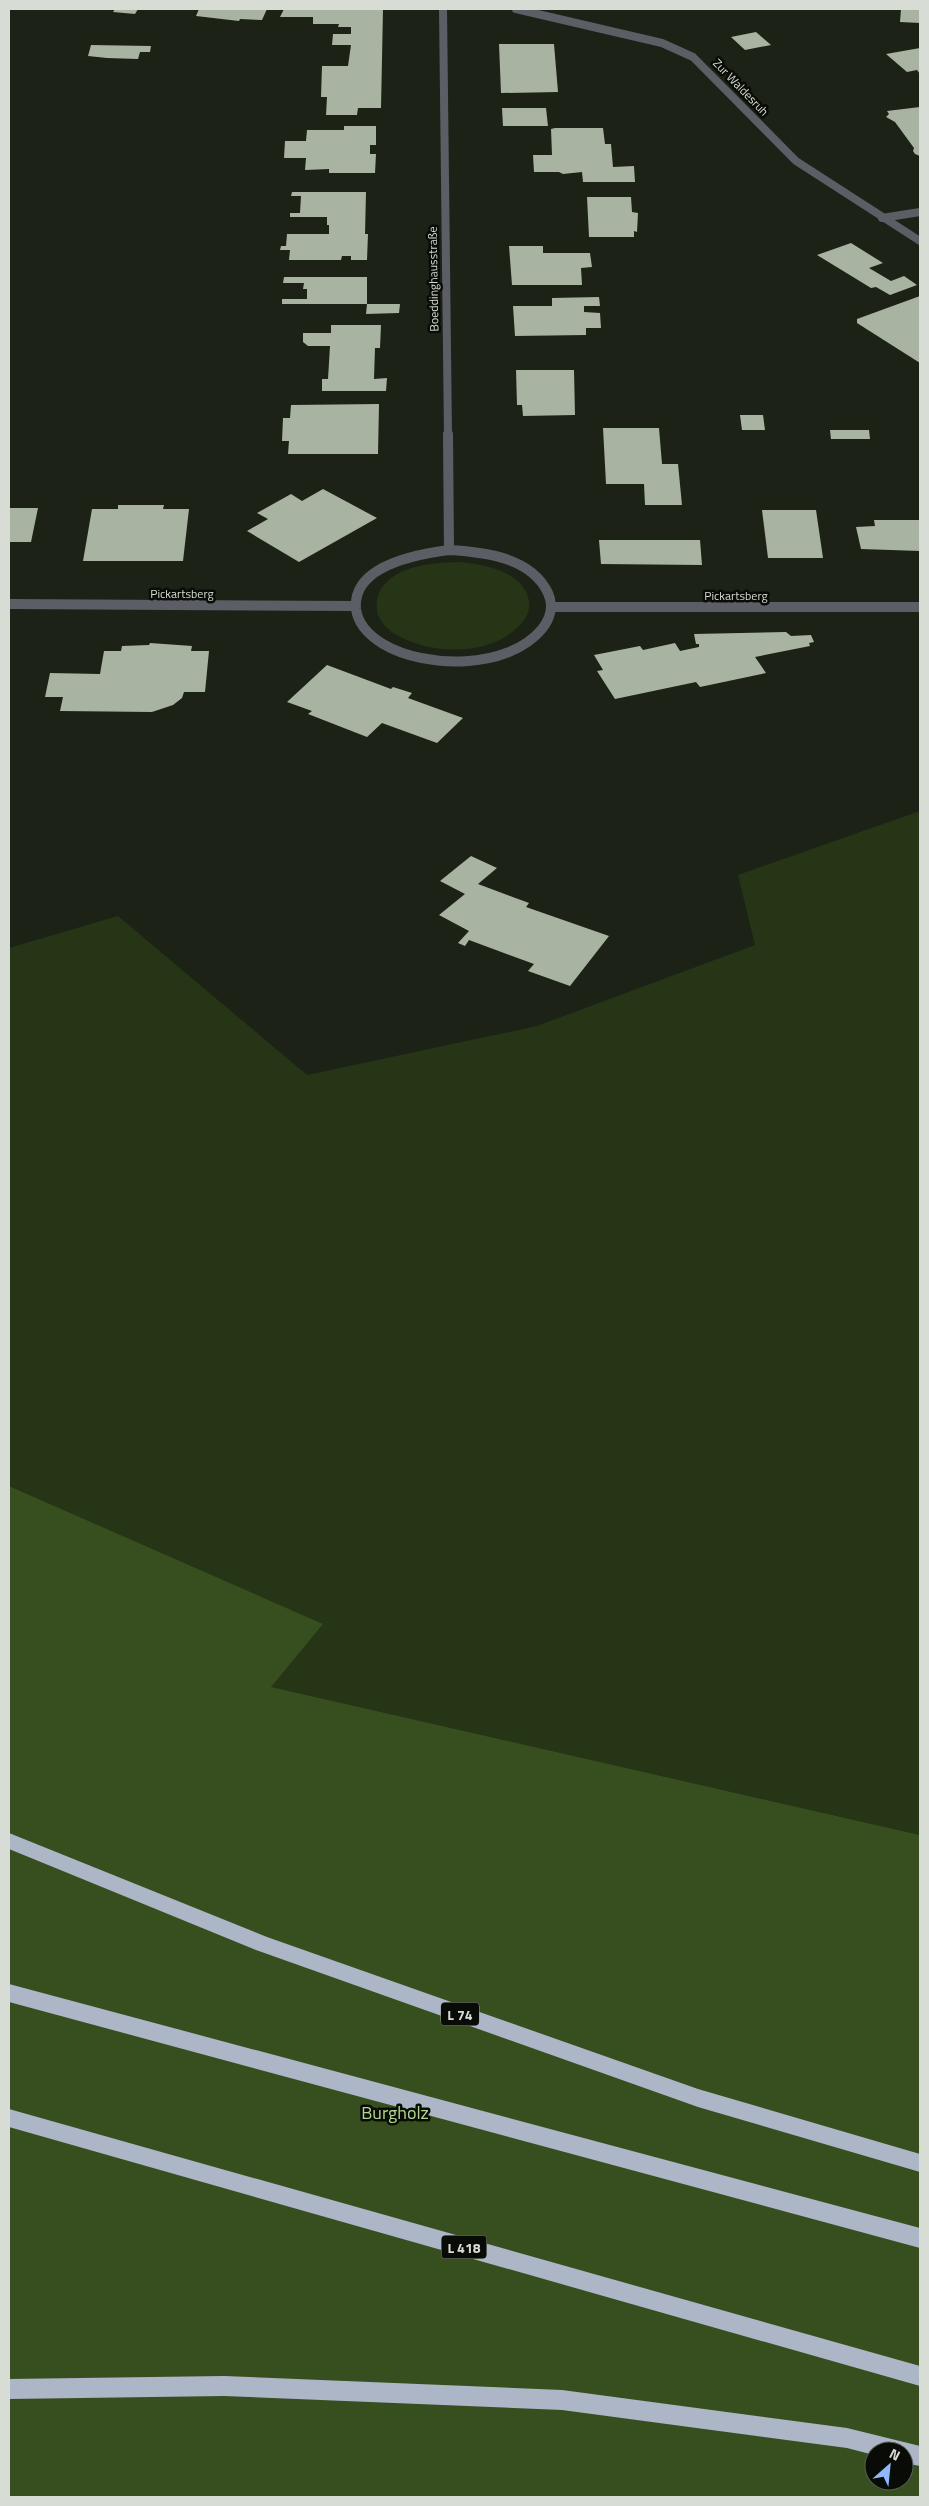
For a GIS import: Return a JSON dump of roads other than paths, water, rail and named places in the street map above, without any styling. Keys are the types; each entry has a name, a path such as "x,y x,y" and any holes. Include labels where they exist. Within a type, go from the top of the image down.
{"highway":[{"name":"L 74","path":"9,1841 272,1948 698,2098 920,2163"},
{"path":"9,1993 920,2238"},
{"name":"L 418","path":"9,2118 920,2376"},
{"path":"9,2389 224,2386 562,2400 847,2438 864,2442"}],"street":[{"name":"Boeddinghausstraße","path":"443,9 449,550"},
{"name":"Zur Waldesruh","path":"516,9 662,43 693,57 796,161 920,241"},
{"path":"882,218 920,212"},
{"path":"449,550 475,551 500,556 521,565 538,578 548,592 551,607 545,625 529,642 512,650 472,661 438,661 405,655 378,642 361,625 355,606 360,589 373,574 394,561 419,553 449,550"},
{"name":"Pickartsberg","path":"9,604 355,606"},
{"name":"Pickartsberg","path":"551,607 920,607"}],"park label":[{"name":"Burgholz","path":"395,2112"}]}
